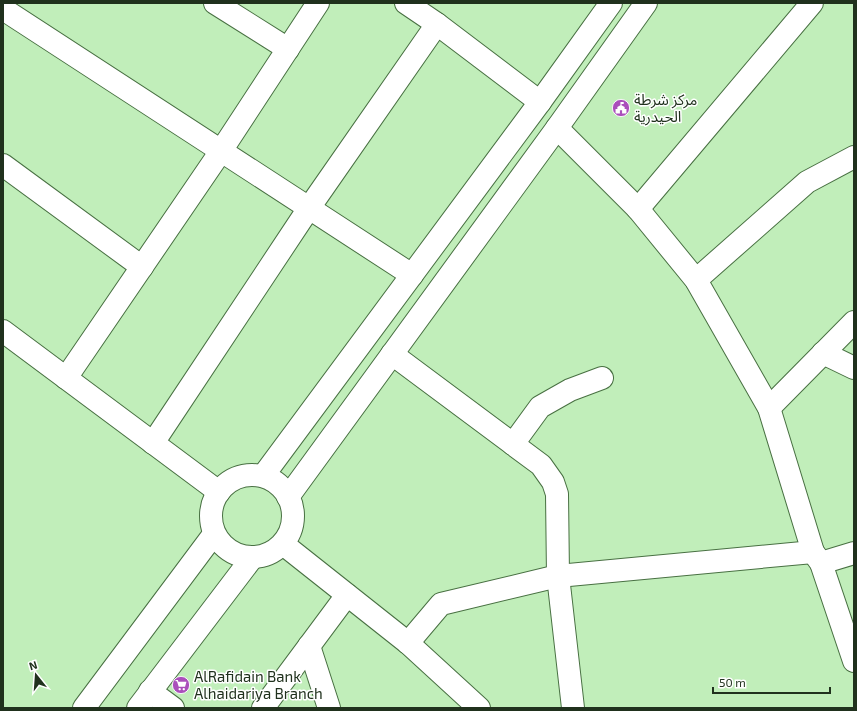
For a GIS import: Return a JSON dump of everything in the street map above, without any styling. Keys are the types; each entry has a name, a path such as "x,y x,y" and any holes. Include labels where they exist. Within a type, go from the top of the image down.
{"street":[{"path":"215,3 288,49"},
{"path":"66,378 221,151 318,3"},
{"path":"406,3 437,24 540,102"},
{"path":"263,476 540,102 611,3"},
{"path":"288,497 557,128 646,3"},
{"path":"638,209 812,3"},
{"path":"3,9 412,275"},
{"path":"153,443 310,208 437,24"},
{"path":"557,128 638,209 696,280 769,408 817,557 854,662"},
{"path":"696,280 807,182 854,156"},
{"path":"3,166 142,267"},
{"path":"769,408 854,322"},
{"path":"3,331 219,492"},
{"path":"823,353 854,368"},
{"path":"392,354 542,465 553,482 557,494 558,576 573,708"},
{"path":"513,444 540,407 570,390 602,378"},
{"path":"246,475 263,476 278,484 288,497 293,512 292,524 283,544 269,554 252,558 236,554 223,546 214,534 210,520 212,505 219,492 231,481 246,475"},
{"path":"84,708 214,534"},
{"path":"283,544 408,643 479,708"},
{"path":"408,643 441,604 558,576 854,553"},
{"path":"173,708 144,700 252,558"},
{"path":"263,708 347,595"},
{"path":"309,646 330,708"}],"place":[{"name":"مركز شرطة الحيدرية","path":"621,108"},
{"name":"AlRafidain Bank Alhaidariya Branch","path":"181,685"}]}
